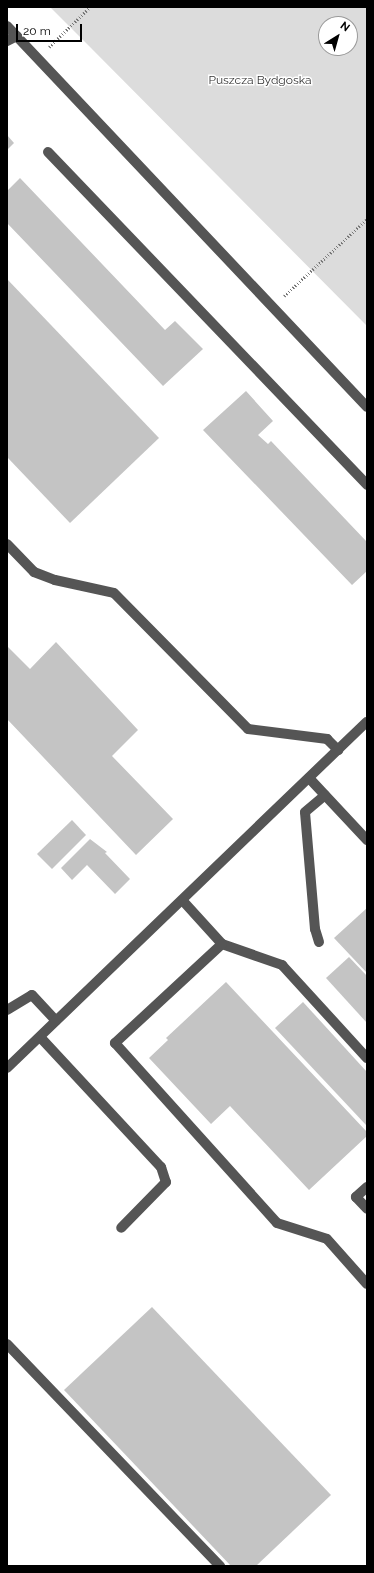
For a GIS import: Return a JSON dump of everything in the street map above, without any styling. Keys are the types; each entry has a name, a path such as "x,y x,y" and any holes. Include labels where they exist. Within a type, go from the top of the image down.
{"lane":[{"path":"7,26 367,407"},
{"path":"7,41 17,36"},
{"path":"48,152 367,485"},
{"path":"7,544 34,572 55,580 114,593 248,729 327,739 338,750"},
{"path":"7,1068 183,901 367,722"},
{"path":"309,778 367,840"},
{"path":"319,942 314,929 305,812 325,795"},
{"path":"183,901 222,944 282,965 367,1058"},
{"path":"222,944 115,1043 277,1223 327,1239 367,1284"},
{"path":"7,1010 32,995 56,1021"},
{"path":"40,1037 161,1167 166,1182 122,1228"},
{"path":"367,1187 356,1197 367,1209"},
{"path":"7,1344 220,1566"}],"path":[{"path":"38,58 90,7"},
{"path":"272,306 367,219"}],"green space":[{"name":"Puszcza Bydgoska","path":"50,7 367,7 367,326"}],"building":[{"path":"7,135 14,143 7,150"},
{"path":"20,178 165,330 175,321 203,349 163,386 7,223 7,191"},
{"path":"7,279 159,438 70,523 7,457"},
{"path":"246,391 273,421 258,435 268,444 271,441 367,542 367,571 352,585 203,430"},
{"path":"56,642 138,730 112,756 173,819 136,855 7,719 7,646 30,669"},
{"path":"72,820 86,835 52,869 37,854"},
{"path":"90,839 107,852 105,853 130,879 115,894 87,865 72,880 61,868"},
{"path":"367,908 367,973 334,938"},
{"path":"349,957 367,976 367,1023 326,978"},
{"path":"226,982 367,1132 367,1136 309,1190 230,1106 211,1124 149,1058 168,1040 166,1038"},
{"path":"303,1002 367,1072 366,1125 275,1028"},
{"path":"152,1307 331,1495 256,1566 231,1566 64,1390"}]}
